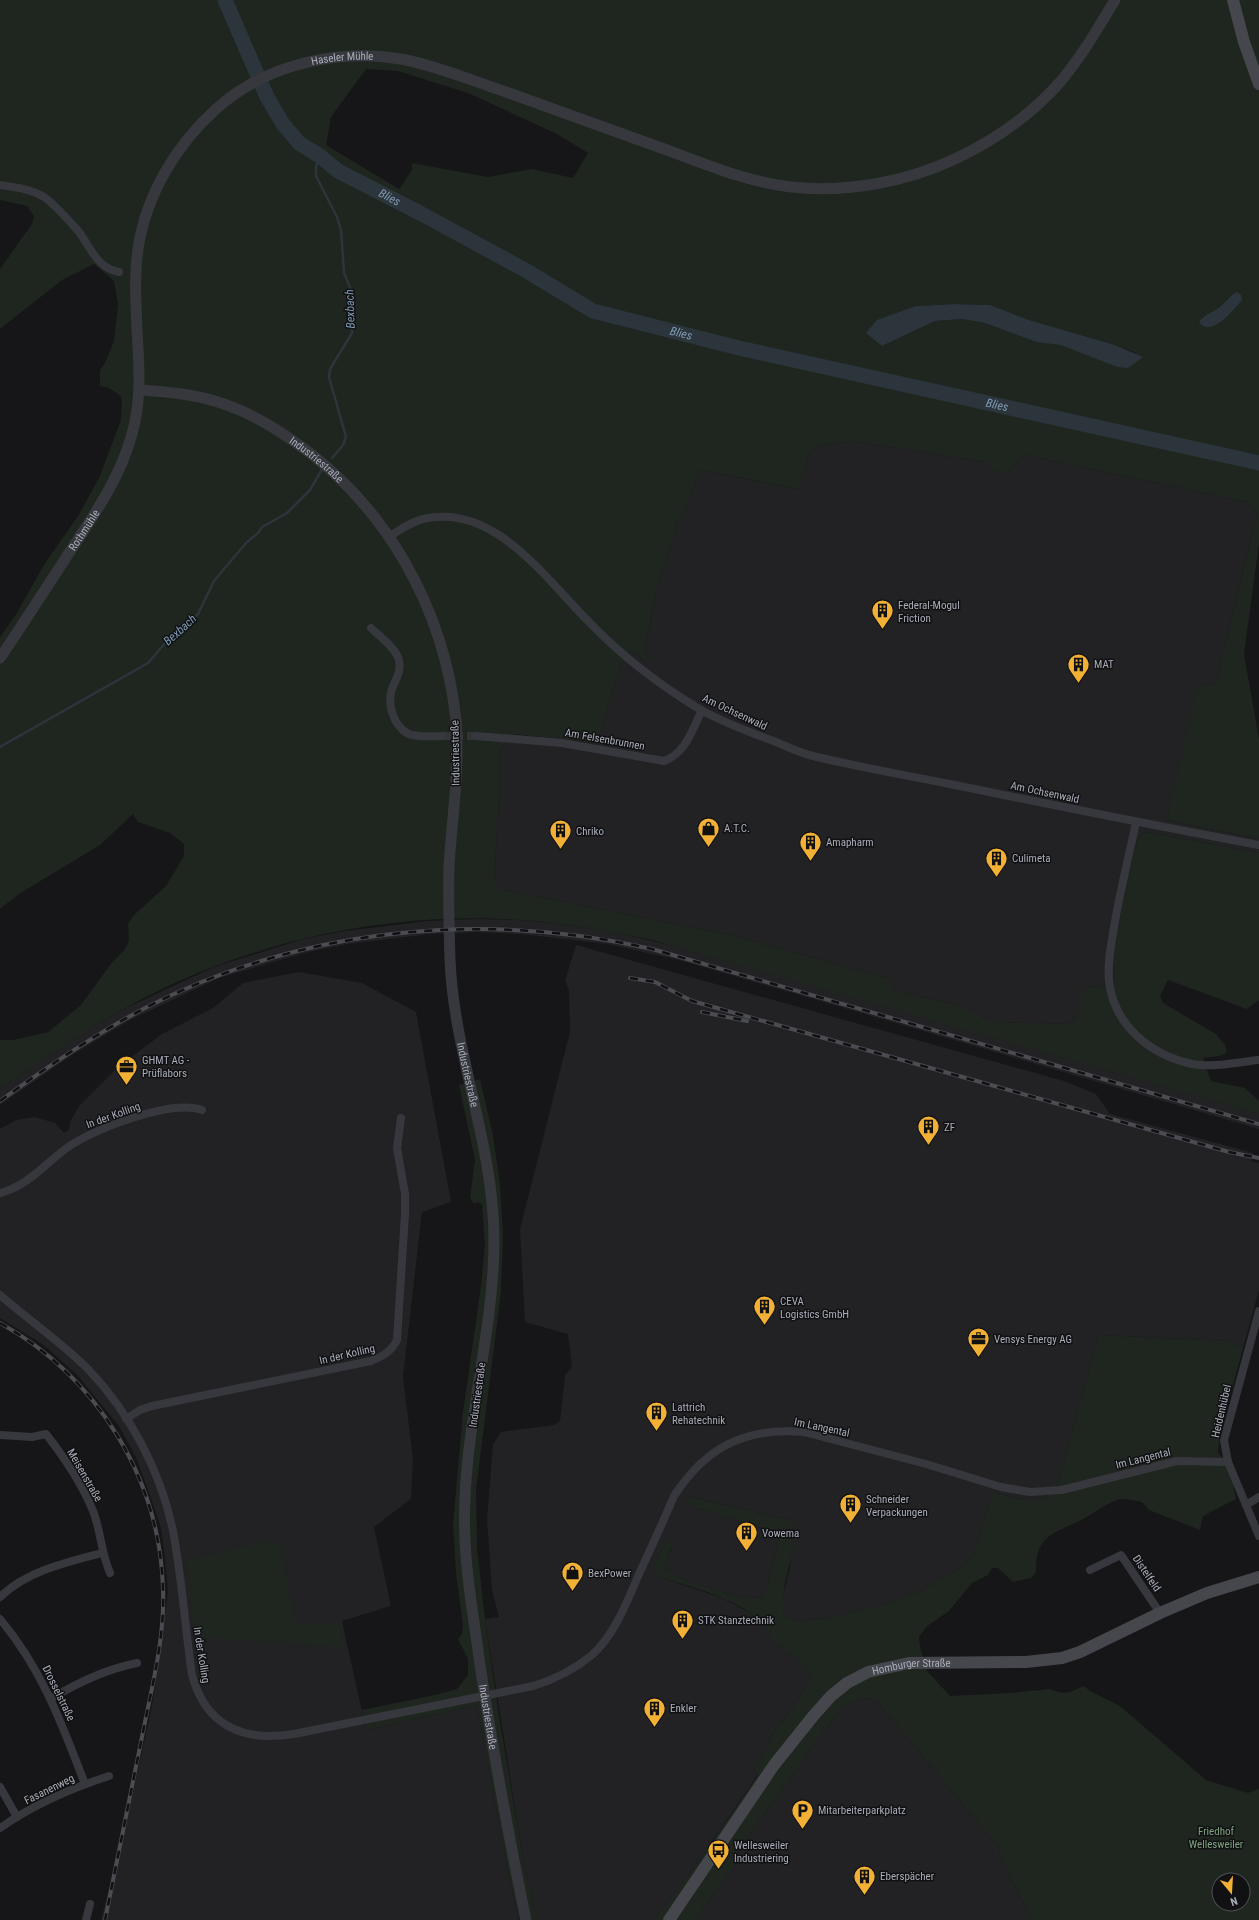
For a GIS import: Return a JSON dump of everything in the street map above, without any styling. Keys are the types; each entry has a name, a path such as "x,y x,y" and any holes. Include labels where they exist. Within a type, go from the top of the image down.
{"main road":[{"path":"1233,0 1244,42 1259,84"},
{"name":"Homburger Straße","path":"669,1920 774,1765 814,1714 831,1696 847,1683 868,1672 909,1663 1026,1662 1062,1658 1097,1644 1160,1613 1207,1593 1259,1577"}],"street":[{"name":"Haseler Mühle","path":"221,105 257,81 294,66 323,59 352,56 388,57 408,61 472,80 740,176 793,187 853,187 914,175 938,167 984,145 1009,128 1041,102 1068,72 1115,0"},
{"name":"Rothmühle","path":"0,658 84,531 120,469 132,433 140,390 136,273 138,250 143,226 153,197 179,149 204,120 221,105"},
{"path":"0,185 27,189 45,198 79,232 94,256 104,266 119,272"},
{"name":"Industriestraße","path":"140,390 170,392 205,398 232,406 276,429 330,470 363,503 389,537 409,568 434,623 446,665 456,722 457,760 449,871 453,1002 464,1063 486,1160 494,1236 494,1267 490,1313 465,1487 465,1541 470,1593 485,1696 526,1920"},
{"name":"Am Ochsenwald","path":"389,537 404,527 422,519 446,516 467,518 492,529 515,547 541,571 591,624 651,677 702,710 744,730 810,755 1136,822 1259,845"},
{"path":"371,628 390,646 398,660 400,670 391,692 390,702 391,711 397,723 407,733 416,735 443,736"},
{"name":"Am Felsenbrunnen","path":"476,736 562,742 664,760 672,758 684,748 702,710"},
{"path":"1136,822 1119,900 1110,958 1110,982 1114,1000 1122,1018 1138,1039 1152,1049 1181,1060 1202,1064 1259,1060"},
{"name":"In der Kolling","path":"0,1193 18,1186 61,1152 96,1132 170,1108 195,1108 202,1110"},
{"name":"In der Kolling","path":"126,1419 140,1410 152,1406 371,1361 385,1356 393,1348 397,1340 405,1214 405,1194 397,1148 401,1118"},
{"name":"In der Kolling","path":"0,1295 62,1345 88,1370 109,1394 141,1444 161,1490 172,1529 192,1675 196,1691 212,1713 222,1723 233,1730 246,1734 275,1737 485,1696"},
{"name":"Heidenhübel","path":"1259,1311 1224,1440 1228,1462 1259,1536"},
{"name":"Im Langental","path":"485,1696 533,1686 557,1678 575,1668 593,1654 606,1638 622,1612 674,1496 685,1480 698,1465 714,1453 730,1443 751,1436 774,1431 804,1432 926,1464 1001,1487 1030,1492 1062,1490 1177,1461 1228,1462"},
{"name":"Meisenstraße","path":"0,1435 32,1437 46,1434 57,1448 87,1498 97,1525 102,1553 110,1573"},
{"path":"1246,1505 1259,1497"},
{"path":"0,1597 21,1582 41,1571 59,1564 102,1553"},
{"name":"Distelfeld","path":"1090,1570 1121,1555 1160,1613"},
{"name":"Drosselstraße","path":"0,1620 24,1651 52,1698 85,1784"},
{"path":"52,1698 86,1679 137,1663"},
{"name":"Fasanenweg","path":"0,1828 17,1817 85,1784 109,1776"},
{"path":"0,1787 17,1817"},
{"path":"86,1920 90,1904"}],"shaded area":[{"path":"1237,292 1241,295 1242,300 1222,321 1210,327 1204,326 1199,322 1203,317 1220,307"},
{"path":"954,304 990,305 1029,320 1115,345 1143,357 1128,368 1117,367 1061,345 1036,342 985,323 962,319 935,321 882,346 866,333 877,320 916,306"},
{"path":"853,441 984,462 996,472 1004,474 1025,455 1247,502 1258,511 1216,683 1203,685 1167,820 1259,839 1259,853 1147,832 1141,835 1137,841 1117,940 1114,974 1115,985 1089,987 1079,1014 1070,1024 992,1022 961,1006 893,990 888,978 735,936 503,890 494,881 500,783 499,751 513,734 597,743 620,667 631,649 644,661 644,653 656,592 678,520 683,515 700,470 798,489 808,454 819,445"},
{"path":"477,919 520,920 610,931 686,949 1259,1114 1259,1129 683,961 608,944 520,934 478,932 430,934 348,944 308,952 219,978 130,1020 72,1055 0,1105 0,1089 63,1045 124,1009 214,967 303,939 345,931 428,921"},
{"path":"576,945 1064,1081 1096,1094 1110,1114 1253,1153 1251,1161 1259,1163 1259,1290 1243,1348 1229,1341 1099,1335 1057,1486 1042,1500 1025,1500 992,1492 974,1554 960,1568 921,1591 880,1605 827,1618 798,1621 784,1615 781,1604 790,1567 793,1528 791,1520 688,1496 693,1507 774,1532 779,1539 767,1588 762,1598 735,1596 682,1579 666,1571 665,1562 672,1549 658,1555 653,1570 657,1576 722,1598 749,1612 763,1624 779,1645 807,1667 811,1675 808,1684 782,1723 778,1724 755,1769 758,1774 695,1866 654,1920 537,1920 524,1865 485,1619 499,1617 492,1590 487,1519 493,1444 501,1432 554,1425 560,1421 565,1375 572,1367 568,1334 525,1322 520,1229 570,1032 569,990 565,981"},
{"path":"299,972 362,983 416,1012 451,1202 422,1212 403,1377 413,1459 411,1499 374,1527 391,1606 342,1621 366,1730 477,1705 507,1868 519,1920 101,1920 129,1811 152,1706 168,1592 165,1558 161,1528 152,1501 136,1457 119,1426 78,1376 45,1346 0,1318 0,1129 16,1120 35,1117 55,1123 64,1133 69,1130 70,1122 79,1106 119,1066 162,1034 213,1008 243,983"},
{"path":"863,1698 876,1700 999,1847 1001,1859 1032,1920 695,1920 735,1866 739,1849 839,1710"}],"green space":[{"path":"0,0 1259,0 1259,543 1244,654 1259,739 1259,839 1167,820 1197,689 1203,685 1216,683 1258,511 1247,502 1025,455 1004,474 996,472 984,462 853,441 819,445 808,454 799,489 700,470 683,515 678,520 656,592 644,653 651,658 650,662 644,661 631,649 620,667 597,743 513,734 499,751 500,783 494,881 503,890 735,936 888,978 893,990 961,1006 992,1022 1070,1024 1079,1014 1080,991 1089,987 1115,985 1114,969 1117,932 1137,841 1141,835 1147,832 1259,853 1259,1000 1247,1009 1168,980 1160,996 1163,1003 1216,1034 1225,1045 1227,1053 1219,1056 1203,1058 1211,1081 1245,1088 1259,1101 1259,1114 652,940 571,925 521,920 470,918 419,920 367,926 315,936 264,949 215,966 167,986 122,1010 60,1048 0,1089 0,1040 13,1040 48,1032 81,1005 110,965 125,949 129,941 128,924 134,915 166,886 184,856 184,844 170,833 138,822 133,814 100,845 19,894 0,909 0,637 15,616 45,563 78,516 99,478 121,420 122,403 121,396 109,388 100,386 100,370 105,363 114,341 118,304 114,281 94,264 62,280 0,329 0,269 32,224 34,216 27,206 0,200","holes":["366,69 398,71 468,93 557,134 588,153 573,178 532,169 488,177 412,163 412,170 399,189 326,145 331,117","954,304 990,305 1029,320 1115,345 1136,353 1117,367 1061,344 1036,342 985,323 962,319 935,321 882,346 916,306"]},
{"path":"480,1079 493,1135 500,1184 503,1234 501,1292 476,1489 477,1548 485,1619 499,1716 524,1865 537,1920 519,1919 507,1868 477,1705 366,1730 362,1710 457,1689 468,1675 468,1659 458,1639 462,1634 463,1626 456,1573 453,1524 463,1412 481,1286 485,1245 482,1204 478,1202 474,1204 470,1198 475,1160 459,1085"},
{"name":"Friedhof Wellesweiler","path":"1099,1335 1229,1341 1243,1348 1220,1433 1218,1453 1228,1462 1236,1499 1203,1516 1200,1530 1149,1510 1142,1502 1120,1499 1113,1502 1050,1536 1039,1549 1036,1572 1031,1578 1013,1582 998,1568 992,1568 988,1575 972,1583 949,1611 926,1627 919,1637 920,1647 927,1671 950,1696 1010,1693 1049,1689 1062,1693 1070,1692 1084,1686 1090,1691 1120,1706 1206,1780 1248,1793 1259,1789 1259,1920 1032,1920 1001,1859 999,1847 876,1700 863,1698 839,1710 739,1849 735,1866 695,1920 654,1920 695,1866 758,1775 755,1769 778,1724 782,1723 808,1684 811,1675 801,1663 776,1642 758,1620 749,1612 716,1595 657,1576 653,1570 658,1555 667,1539 673,1541 666,1562 666,1570 682,1579 735,1596 762,1598 767,1588 779,1539 774,1532 693,1507 688,1502 687,1496 791,1520 793,1544 783,1604 784,1615 798,1621 827,1618 880,1605 921,1591 960,1568 974,1554 992,1492 1025,1500 1042,1500 1057,1486"},
{"path":"272,1540 280,1544 295,1623 339,1623 344,1647 206,1638 194,1627 186,1560"}],"waterway":[{"name":"Blies","path":"225,0 267,97 283,124 299,143 320,156 338,171 420,213 525,270 593,311 739,348 1259,463"},
{"name":"Bexbach","path":"320,156 316,167 316,176 337,217 341,230 344,273 351,290 352,333 330,369 329,377 346,437 343,445 332,458"},
{"name":"Bexbach","path":"0,747 148,663 173,634 181,631 198,614 214,581 246,543 258,533 262,527 287,513 310,490 321,471"}],"tunnel":[{"path":"443,736 476,736"}],"railway":[{"path":"0,1101 72,1051 128,1017 206,980 268,959 330,944 394,934 459,929 524,930 588,937 652,949 1259,1124"},
{"path":"630,978 655,982 692,1001 1229,1152 1259,1158"},
{"path":"702,1012 747,1021"},
{"path":"0,1323 35,1345 66,1372 93,1402 117,1435 136,1470 150,1508 159,1548 163,1589 160,1641 105,1920"}],"place":[{"name":"Federal-Mogul Friction","path":"882,630"},
{"name":"MAT","path":"1079,684"},
{"name":"A.T.C.","path":"708,848"},
{"name":"Chriko","path":"561,850"},
{"name":"Amapharm","path":"810,862"},
{"name":"Culimeta","path":"997,878"},
{"name":"GHMT AG - Prüflabors","path":"127,1086"},
{"name":"ZF","path":"928,1146"},
{"name":"CEVA Logistics GmbH","path":"764,1326"},
{"name":"Vensys Energy AG","path":"979,1358"},
{"name":"Lattrich Rehatechnik","path":"656,1432"},
{"name":"Schneider Verpackungen","path":"851,1524"},
{"name":"Vowema","path":"746,1552"},
{"name":"BexPower","path":"573,1592"},
{"name":"STK Stanztechnik","path":"683,1640"},
{"name":"Enkler","path":"654,1728"},
{"name":"Mitarbeiterparkplatz","path":"803,1830"},
{"name":"Wellesweiler Industriering","path":"719,1870"},
{"name":"Eberspächer","path":"865,1896"}]}
